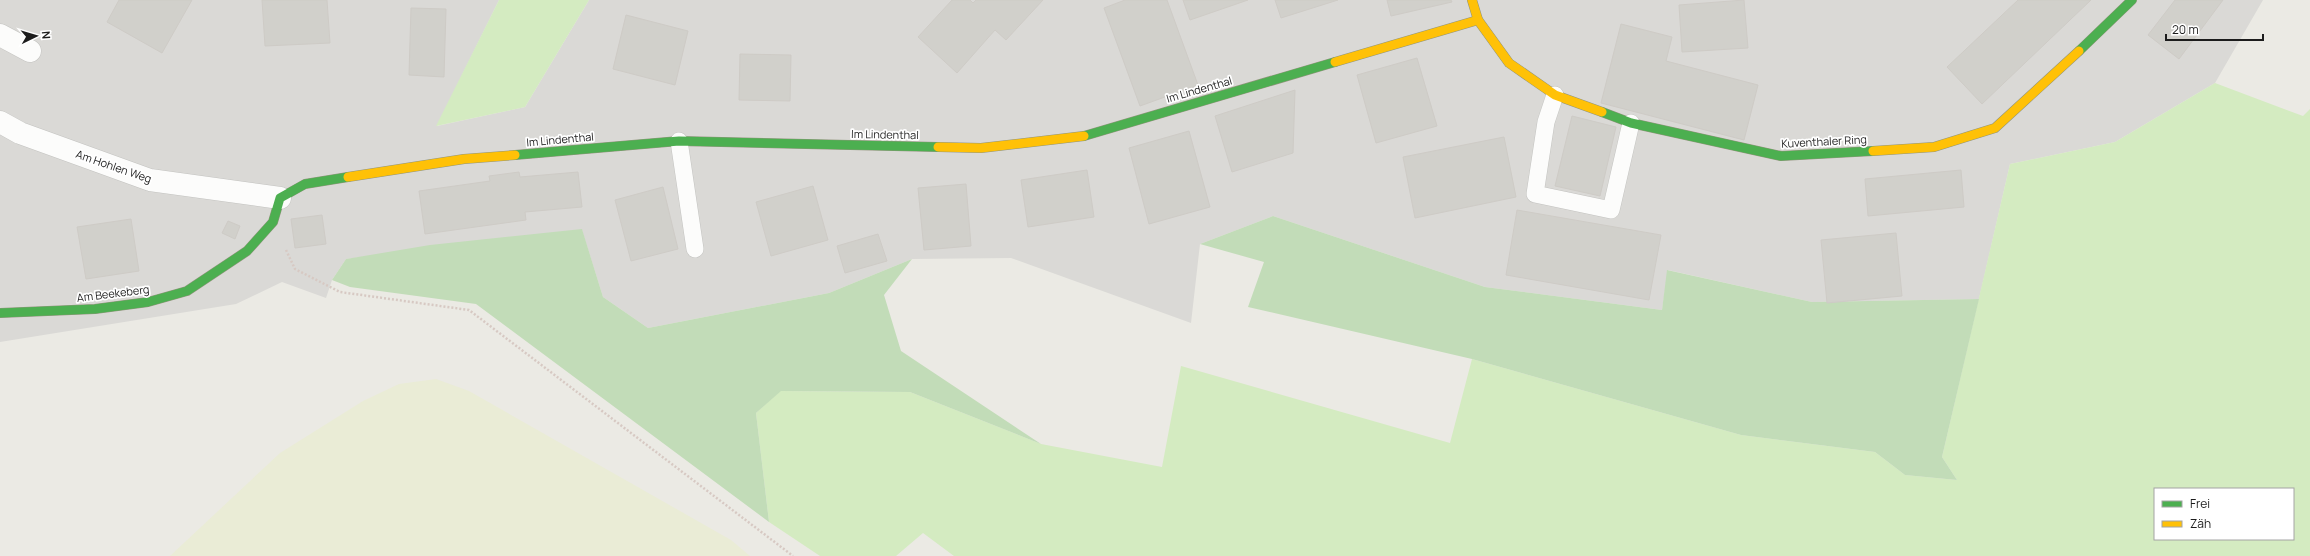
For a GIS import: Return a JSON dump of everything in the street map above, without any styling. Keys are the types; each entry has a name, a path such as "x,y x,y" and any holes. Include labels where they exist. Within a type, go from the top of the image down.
{"street":[{"name":"Kuventhaler Ring","path":"1472,0 1478,20 1509,63 1555,95 1631,123 1781,156 1934,147 1995,128 2107,26 2132,0"},
{"name":"Im Lindenthal","path":"280,198 305,184 464,159 679,141 981,148 1080,137 1478,20"},
{"path":"0,35 30,51"},
{"name":"Am Hohlen Weg","path":"0,122 20,133 150,180 280,198"},
{"name":"Am Beekeberg","path":"0,313 95,309 148,302 187,291 247,251 273,222 280,198"}],"lane":[{"path":"1555,95 1546,122 1534,194 1611,210 1631,123"},
{"path":"679,141 694,250"}],"path":[{"path":"273,222 295,269 340,292 469,310 793,556"}],"shaded area":[{"path":"0,0 499,0 437,126 525,107 589,0 2263,0 2215,83 2115,142 2010,164 1979,299 1812,302 1668,270 1662,310 1485,287 1273,216 1200,244 1191,323 1011,258 912,259 829,293 648,328 603,297 582,230 346,259 332,280 326,298 282,282 236,304 0,342"}],"green space":[{"path":"499,0 589,0 525,107 436,126"},
{"path":"2215,83 2303,116 2310,109 2310,556 954,556 923,533 896,556 820,556 769,522 756,413 780,391 910,392 1041,444 1162,467 1181,366 1450,443 1472,359 1741,435 1875,452 1905,475 1957,480 1942,457 2010,164 2115,142"},
{"path":"1273,216 1485,287 1662,310 1667,270 1812,302 1979,299 1942,457 1957,480 1905,475 1875,452 1741,435 1472,359 1248,307 1264,262 1200,244"},
{"path":"582,229 603,297 648,328 829,293 912,259 884,295 901,351 1041,444 910,392 781,391 756,413 769,522 476,304 350,287 332,280 346,259 430,245"},
{"path":"436,379 469,391 731,540 750,556 170,556 280,453 363,401 399,384"}],"building":[{"path":"119,0 192,0 162,53 107,22"},
{"path":"262,0 327,0 330,43 265,46"},
{"path":"952,0 970,0 973,3 976,0 1043,0 1006,40 995,30 957,73 918,37"},
{"path":"1125,0 1167,0 1198,85 1140,106 1104,8"},
{"path":"1183,0 1248,0 1190,20"},
{"path":"1275,0 1338,0 1281,18"},
{"path":"1387,0 1451,0 1452,2 1391,16"},
{"path":"1744,0 1748,48 1682,52 1679,5"},
{"path":"2018,0 2091,0 1982,104 1947,67"},
{"path":"2175,0 2223,0 2179,59 2148,35"},
{"path":"411,8 446,9 444,77 409,75"},
{"path":"626,15 688,31 675,85 613,69"},
{"path":"1621,24 1672,37 1666,61 1758,85 1744,140 1601,103"},
{"path":"740,54 791,55 790,101 739,100"},
{"path":"1417,58 1437,126 1376,143 1357,75"},
{"path":"1295,90 1293,153 1232,172 1215,116"},
{"path":"1572,116 1616,127 1600,196 1555,186"},
{"path":"1189,131 1210,207 1149,224 1129,148"},
{"path":"1504,137 1516,197 1415,218 1403,157"},
{"path":"1087,170 1094,217 1028,227 1021,180"},
{"path":"1961,170 1964,207 1868,216 1865,179"},
{"path":"519,172 520,177 578,172 582,207 525,212 526,220 425,234 419,191 490,181 489,176"},
{"path":"966,184 971,246 924,250 918,188"},
{"path":"813,186 828,240 771,256 756,202"},
{"path":"663,187 678,249 631,261 615,200"},
{"path":"1517,210 1661,235 1649,300 1506,275"},
{"path":"322,215 326,244 295,248 291,219"},
{"path":"131,219 139,271 86,279 77,227"},
{"path":"228,221 240,226 235,239 222,233"},
{"path":"1896,233 1902,296 1827,303 1821,240"},
{"path":"878,234 887,261 845,273 837,246"}],"traffic: fast":[{"path":"2079,51 2132,0"},
{"path":"1084,136 1335,62"},
{"path":"1602,112 1631,123 1781,156 1873,151"},
{"path":"515,155 679,141 938,147"},
{"path":"0,313 95,309 148,302 187,291 247,251 273,222 280,198 305,184 348,177"}],"traffic: slow":[{"path":"1472,0 1478,20 1509,63 1555,95 1602,112"},
{"path":"1335,62 1478,20"},
{"path":"1873,151 1934,147 1995,128 2079,51"},
{"path":"938,147 981,148 1084,136"},
{"path":"348,177 464,159 515,155"}]}
